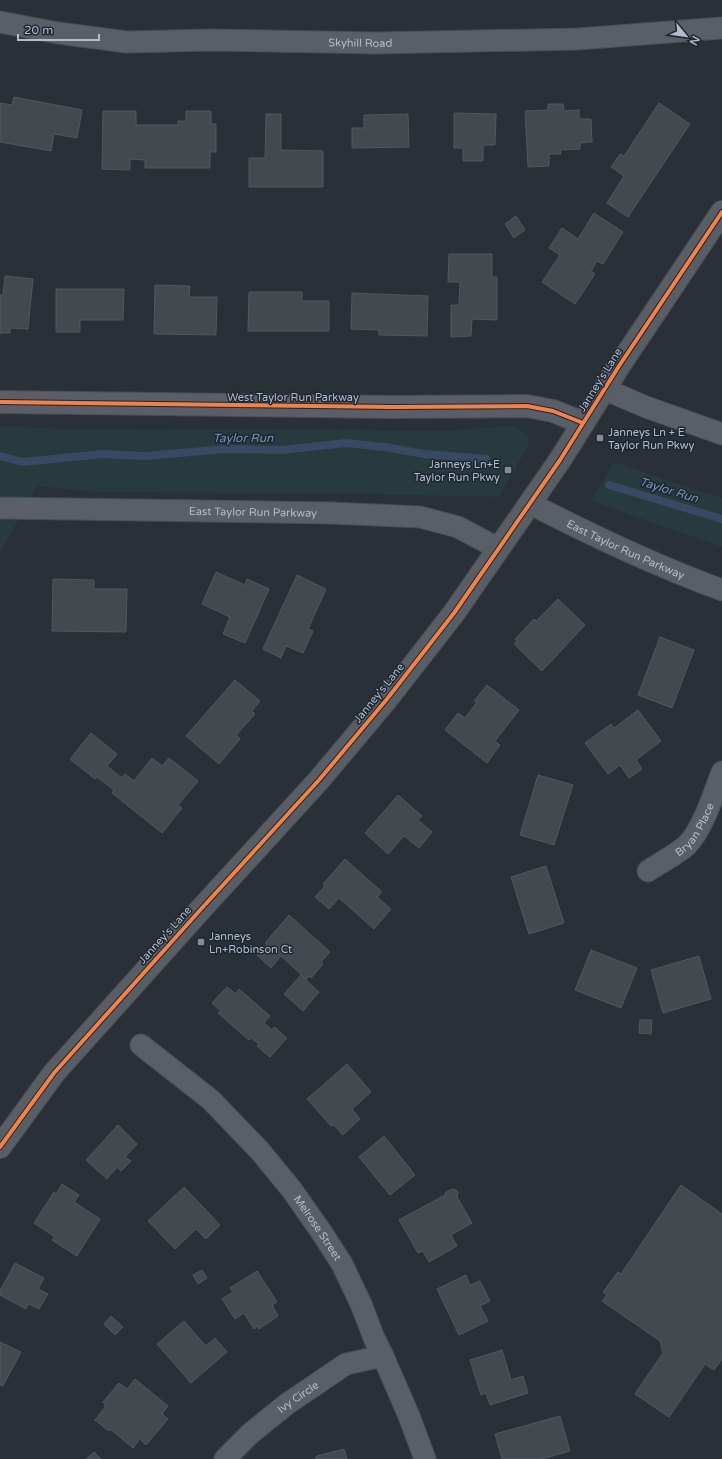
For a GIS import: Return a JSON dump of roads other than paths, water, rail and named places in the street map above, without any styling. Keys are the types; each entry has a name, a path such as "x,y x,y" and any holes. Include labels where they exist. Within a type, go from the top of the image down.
{"main road":[{"name":"Janney's Lane","path":"0,1147 54,1073 324,774 387,699 449,619 531,504 604,389 722,212"}],"street":[{"name":"Skyhill Road","path":"0,22 58,33 127,42 211,40 376,43 578,39 722,28"},
{"path":"604,389 646,407 722,434"},
{"name":"West Taylor Run Parkway","path":"0,402 393,407 527,406 553,410 583,423"},
{"name":"East Taylor Run Parkway","path":"531,504 577,527 687,577 722,590"},
{"name":"East Taylor Run Parkway","path":"0,508 255,512 420,517 458,527 499,549"},
{"name":"Bryan Place","path":"648,871 687,845 700,827 722,772"},
{"name":"Melrose Street","path":"141,1045 211,1100 260,1151 292,1190 342,1264 361,1304 425,1459"},
{"name":"Ivy Circle","path":"225,1459 251,1433 287,1404 346,1364 383,1356"}],"waterway":[{"name":"Taylor Run","path":"0,456 23,462 103,454 145,456 226,449 283,450 346,443 385,447 424,454 486,459"},
{"name":"Taylor Run","path":"609,485 722,519"}],"place":[{"name":"Janneys Ln + E Taylor Run Pkwy","path":"600,438"},
{"name":"Janneys Ln+E Taylor Run Pkwy","path":"508,470"},
{"name":"Janneys Ln+Robinson Ct","path":"201,942"}]}
